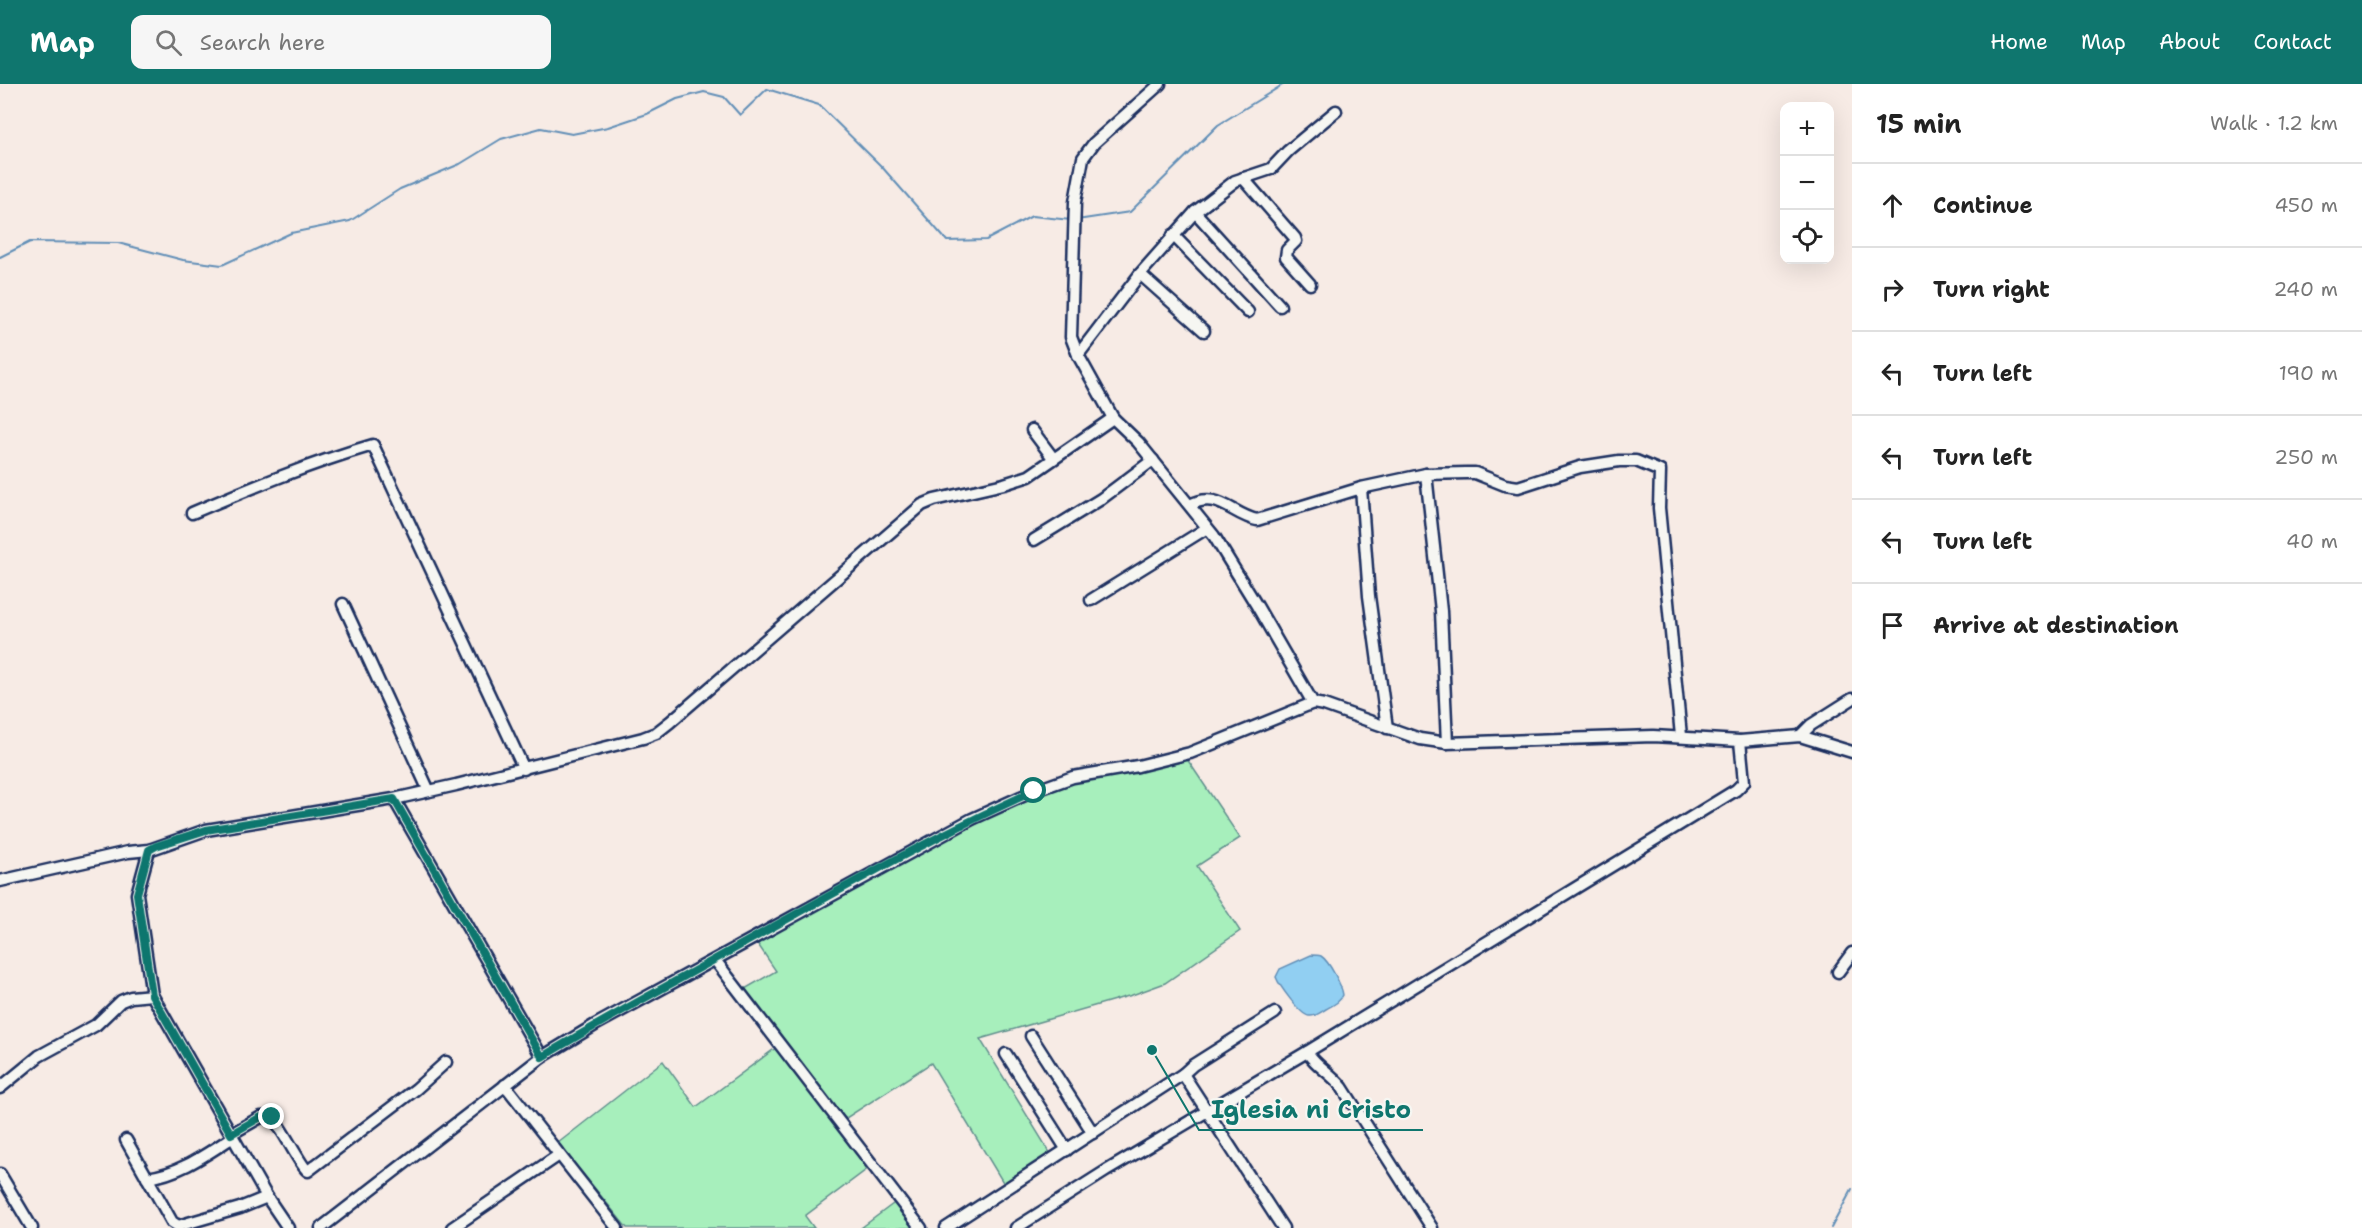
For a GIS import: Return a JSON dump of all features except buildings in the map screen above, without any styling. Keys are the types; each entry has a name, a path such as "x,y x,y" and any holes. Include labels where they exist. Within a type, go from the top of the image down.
{"street":[{"path":"1160,84 1087,151 1083,158 1075,202 1070,326 1078,355 1113,418 1127,430 1153,460 1207,528 1257,606 1313,703"},
{"path":"1078,355 1140,274 1195,212 1235,181 1271,169 1336,111"},
{"path":"1244,178 1295,238 1296,241 1287,250 1286,256 1310,284"},
{"path":"1195,212 1280,306"},
{"path":"1173,235 1248,312"},
{"path":"1140,274 1204,331"},
{"path":"0,881 128,852 149,850 206,830 394,799 610,748 656,733 922,505 934,500 1018,481 1029,476 1113,418"},
{"path":"1032,430 1053,458"},
{"path":"192,513 304,470 323,460 373,445 386,468 524,769"},
{"path":"1034,540 1101,499 1153,460"},
{"path":"1190,505 1204,500 1219,502 1257,520 1361,488 1426,474 1475,473 1505,485 1518,487 1580,467 1619,462 1636,461 1660,471 1659,508 1681,736"},
{"path":"1426,474 1441,611 1447,743"},
{"path":"1361,488 1369,596 1387,728"},
{"path":"1091,600 1207,528"},
{"path":"343,604 429,791"},
{"path":"1800,736 1811,725 1852,699"},
{"path":"323,1227 542,1057 595,1025 961,825 1034,791 1073,777 1138,766 1190,753 1313,703 1333,708 1420,740 1447,743 1681,736 1740,741 1800,736 1852,752"},
{"path":"1016,1228 1106,1171 1208,1112 1736,790 1744,782 1740,741"},
{"path":"394,799 542,1057"},
{"path":"149,850 137,894 152,995 267,1197 288,1228"},
{"path":"1838,972 1852,953"},
{"path":"715,960 921,1228"},
{"path":"0,1088 39,1056 96,1025 121,1001 131,997 152,995"},
{"path":"946,1228 1275,1013"},
{"path":"1031,1036 1093,1133"},
{"path":"1307,1052 1316,1065 1335,1078 1342,1086 1432,1228"},
{"path":"1006,1054 1067,1150"},
{"path":"147,1178 178,1171 261,1117 272,1117 303,1168 308,1171 416,1089 446,1062"},
{"path":"1183,1074 1282,1228"},
{"path":"505,1085 617,1228"},
{"path":"126,1140 172,1222 178,1226 240,1208 267,1197"},
{"path":"452,1228 559,1155"},
{"path":"0,1174 32,1228"}],"green space":[{"path":"1187,759 1240,838 1197,866 1240,931 1165,983 1132,995 980,1039 1052,1156 1004,1184 931,1063 843,1120 743,990 776,971 757,943 897,864 1038,793 1064,783"},
{"path":"777,1047 870,1167 805,1216 814,1228 627,1228 558,1143 663,1061 696,1107"},
{"path":"897,1201 918,1228 861,1228"}],"water":[{"path":"1311,955 1321,956 1328,963 1338,980 1343,995 1336,1003 1318,1014 1309,1016 1295,1005 1276,977 1280,969"}],"waterway":[{"path":"1077,220 1130,212 1218,125 1284,84"},
{"path":"0,257 30,242 118,243 183,260 222,265 291,233 350,221 400,189 460,164 501,139 541,128 572,134 608,127 647,114 677,99 704,92 724,97 740,115 767,89 819,105 882,167 947,241 986,240 1032,216 1071,220"},
{"path":"1831,1228 1852,1189"}],"place":[{"name":"Iglesia ni Cristo","path":"1152,1050"}],"route":[{"path":"272,1117 261,1117 231,1134 152,995 137,894 149,850 156,846 206,830 394,799 542,1057 595,1025 805,909 972,819 1034,791"}]}
